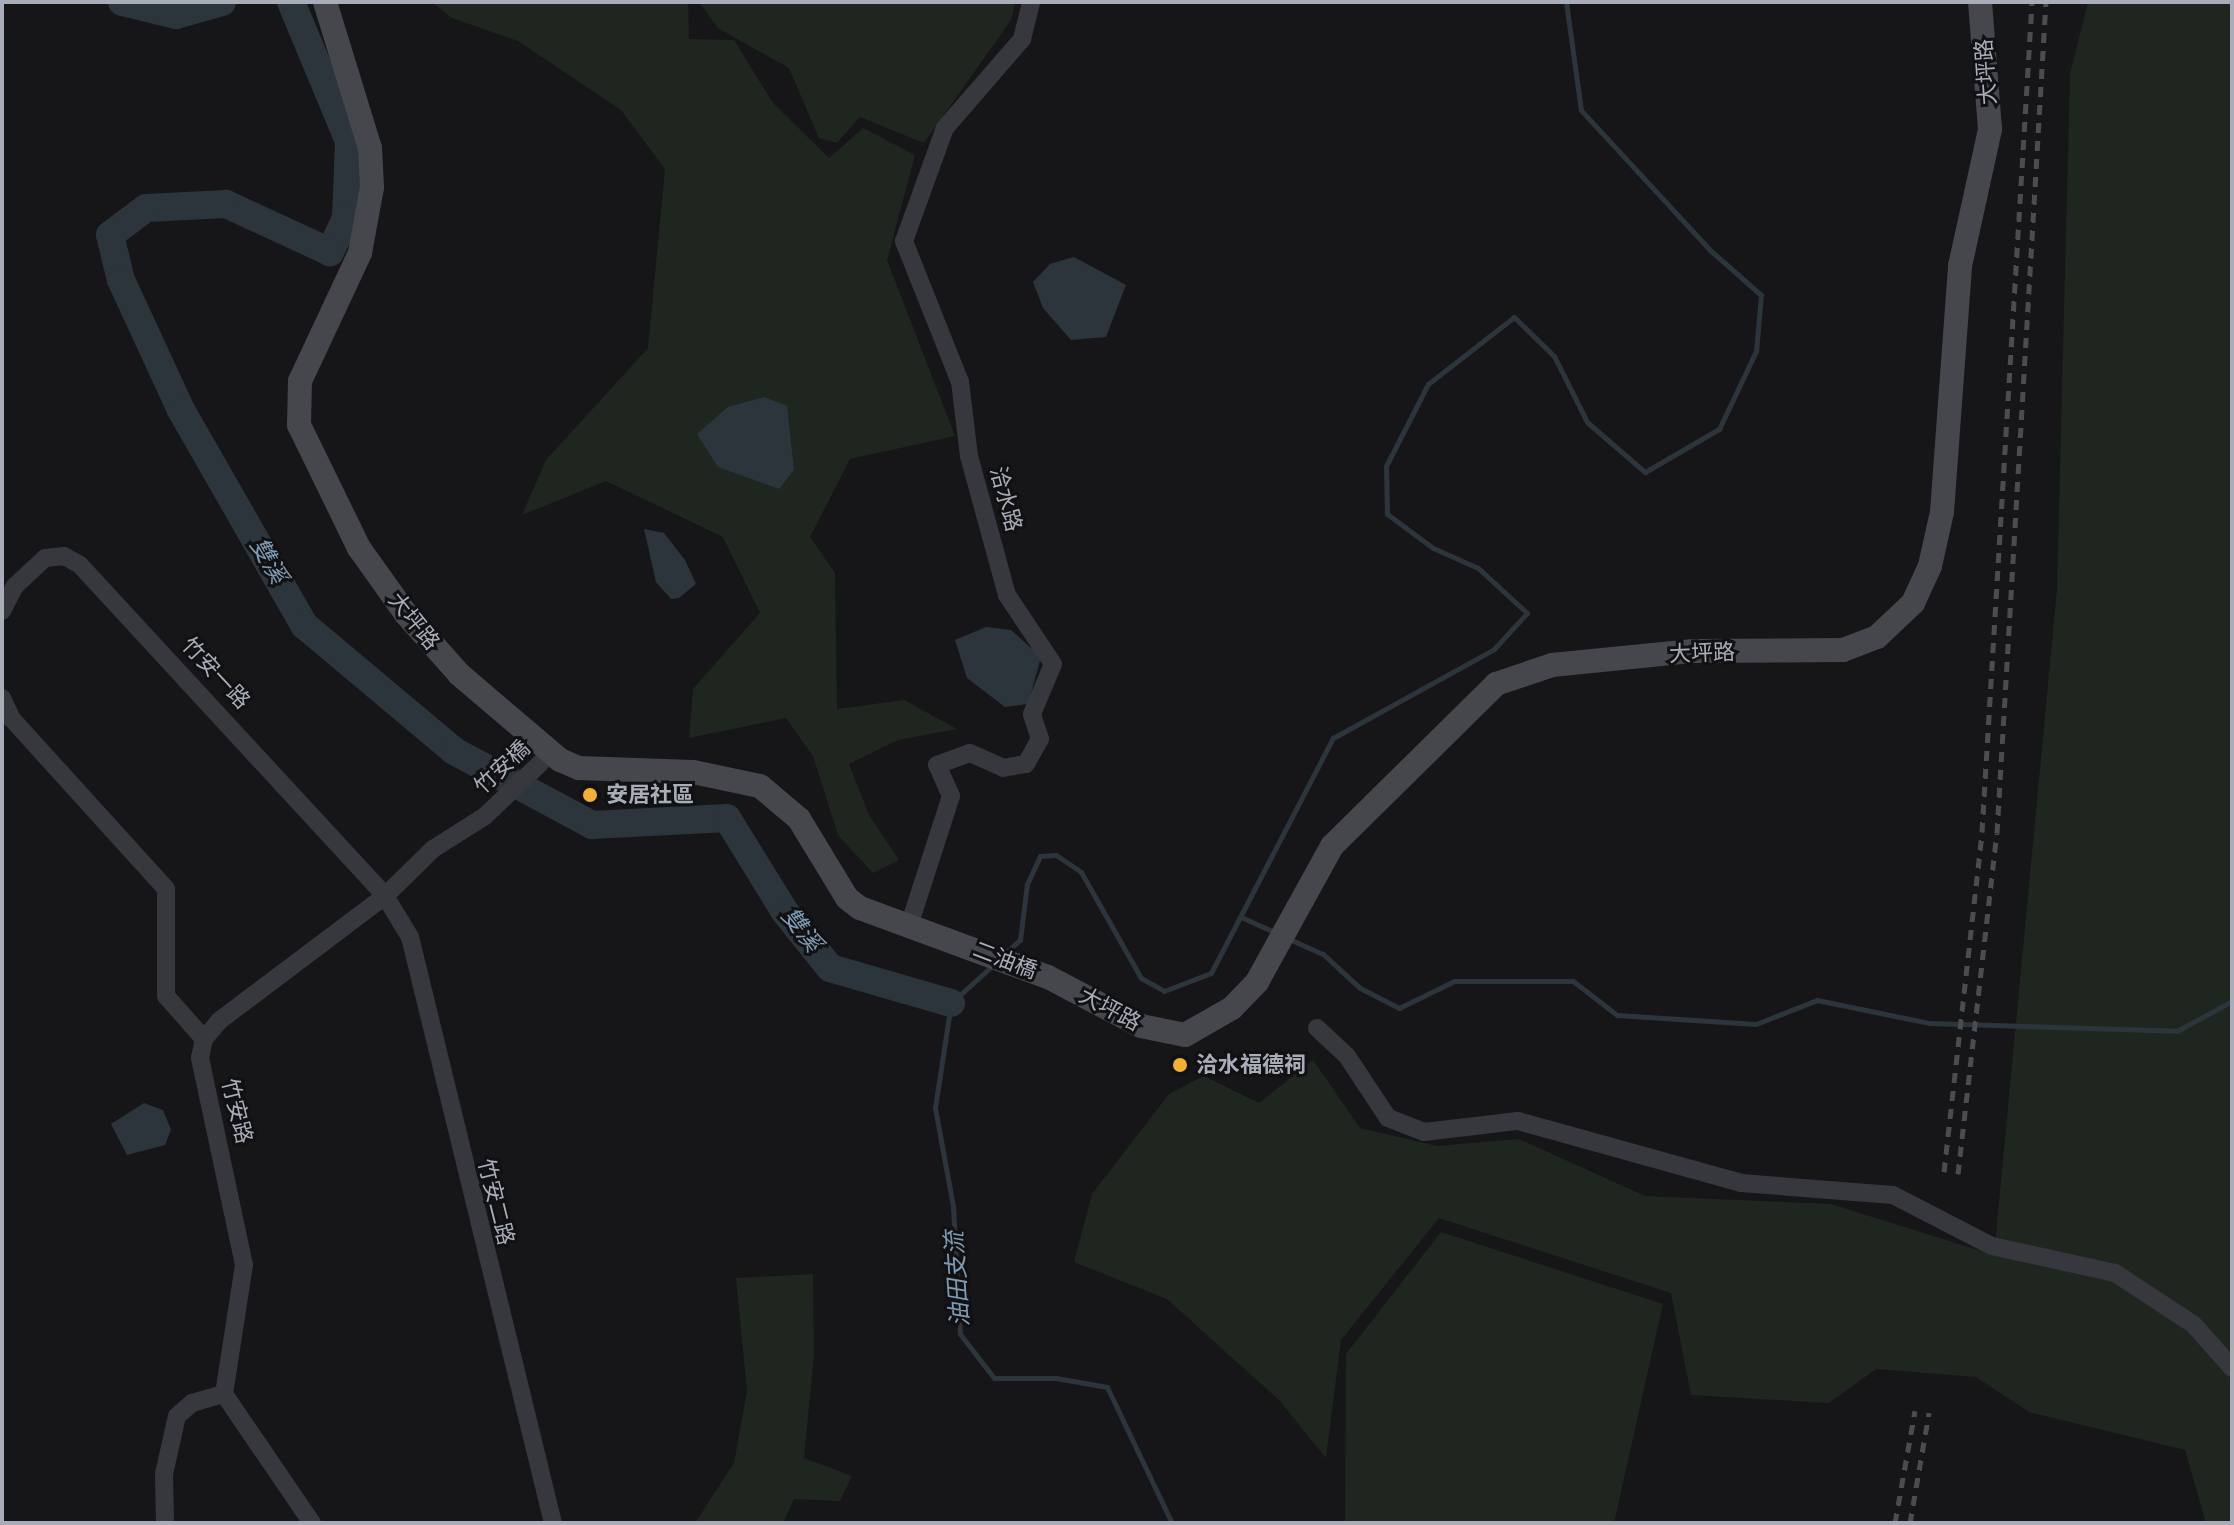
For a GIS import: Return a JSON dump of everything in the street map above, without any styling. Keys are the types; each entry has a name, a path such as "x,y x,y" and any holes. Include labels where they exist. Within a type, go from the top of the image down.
{"street":[{"name":"大坪路","path":"325,2 370,148 372,187 360,253 300,381 299,425 359,548 406,614 459,674 551,753 579,768 693,772 760,786 799,819 847,898 908,929 962,944"},
{"name":"洽水路","path":"908,929 951,796 937,765 970,753 1003,768 1026,764 1040,739 1032,714 1053,664 1007,595 969,456 960,382 904,241 945,128 1022,39 1031,2"},
{"name":"大坪路","path":"1048,977 1141,1026 1185,1035 1232,1008 1276,951 1318,868 1351,824 1508,677 1552,665 1693,651 1843,650 1877,637 1913,603 1930,566 1942,512 1960,266 1990,129 1980,2"},
{"name":"竹安一路","path":"2,611 15,586 45,558 64,556 80,565 385,896"},
{"path":"2,698 12,719 166,889 166,996 204,1039 219,1021 385,896"},
{"name":"竹安橋","path":"385,896 433,849 485,816 551,753"},
{"name":"竹安二路","path":"385,896 410,937 553,1523"},
{"name":"二油橋","path":"962,944 1048,977"},
{"path":"1317,1028 1347,1056 1388,1118 1424,1132 1518,1121 1741,1183 1893,1195 1992,1246 2115,1273 2193,1324 2232,1368"},
{"name":"竹安路","path":"204,1039 200,1058 244,1265 224,1394"},
{"path":"165,1523 166,1460 177,1416 192,1403 224,1394 312,1523"}],"shaded area":[{"path":"432,2 688,2 689,39 734,40 773,103 829,158 863,128 915,155 887,260 955,436 850,459 810,537 835,573 837,709 904,700 957,729 898,740 849,764 869,815 899,860 873,873 838,835 813,756 786,718 689,738 693,689 760,613 723,537 606,481 522,515 546,460 648,348 665,169 621,110 518,41 452,18"},
{"path":"699,2 1015,2 1011,20 924,143 860,117 837,143 819,138 789,68 718,28"},
{"path":"2088,2 2232,2 2232,1523 2206,1523 2185,1450 2029,1412 1976,1377 1876,1369 1829,1403 1691,1395 1671,1293 1439,1218 1341,1340 1326,1458 1279,1400 1167,1299 1074,1262 1092,1194 1169,1094 1204,1076 1259,1103 1313,1060 1360,1128 1437,1146 1519,1139 1645,1196 1831,1204 1994,1255 2057,589 2070,74"},
{"path":"1074,257 1126,285 1106,337 1071,340 1043,308 1033,282 1050,264"},
{"path":"764,397 787,406 794,470 779,489 718,467 697,434 728,407"},
{"path":"644,529 664,533 685,560 696,584 679,598 671,599 656,582"},
{"path":"986,627 1011,630 1041,657 1028,704 1005,707 967,678 955,640"},
{"path":"144,1103 163,1110 171,1130 165,1145 127,1155 111,1124"},
{"path":"1441,1232 1663,1304 1614,1523 1345,1523 1346,1354"},
{"path":"813,1274 814,1355 804,1458 852,1476 840,1501 794,1499 783,1523 695,1523 734,1463 747,1391 736,1278"}],"waterway":[{"name":"雙溪","path":"122,2 176,15 222,2"},
{"name":"雙溪","path":"291,2 349,141 346,218 330,252 226,204 146,208 110,235 121,280 181,410 304,625 454,751 592,825 727,818 785,912 830,968 951,1003"},
{"path":"1006,952 1020,940 1027,884 1040,856 1056,855 1081,872 1141,978 1164,991 1211,973 1333,738 1494,649 1527,613 1478,568 1433,548 1387,514 1386,466 1428,384 1514,317 1554,356 1587,422 1645,472 1719,429 1756,351 1761,295 1710,250 1581,110 1566,2"},
{"path":"1243,918 1276,933"},
{"path":"1289,939 1323,954 1360,988 1399,1008 1454,981 1573,981 1617,1015 1756,1024 1817,1000 1929,1023 2177,1031 2232,1001"},
{"name":"油田支流","path":"993,965 951,1003 935,1108 953,1206 960,1334 994,1378 1056,1378 1107,1387 1172,1523"}],"railway":[{"path":"1944,1172 1982,832 2032,2"},
{"path":"1958,1174 1997,833 2046,2"},
{"path":"1895,1523 1915,1411"},
{"path":"1910,1523 1929,1413"}],"place":[{"name":"安居社區","path":"590,795"},
{"name":"洽水福德祠","path":"1180,1065"}]}
